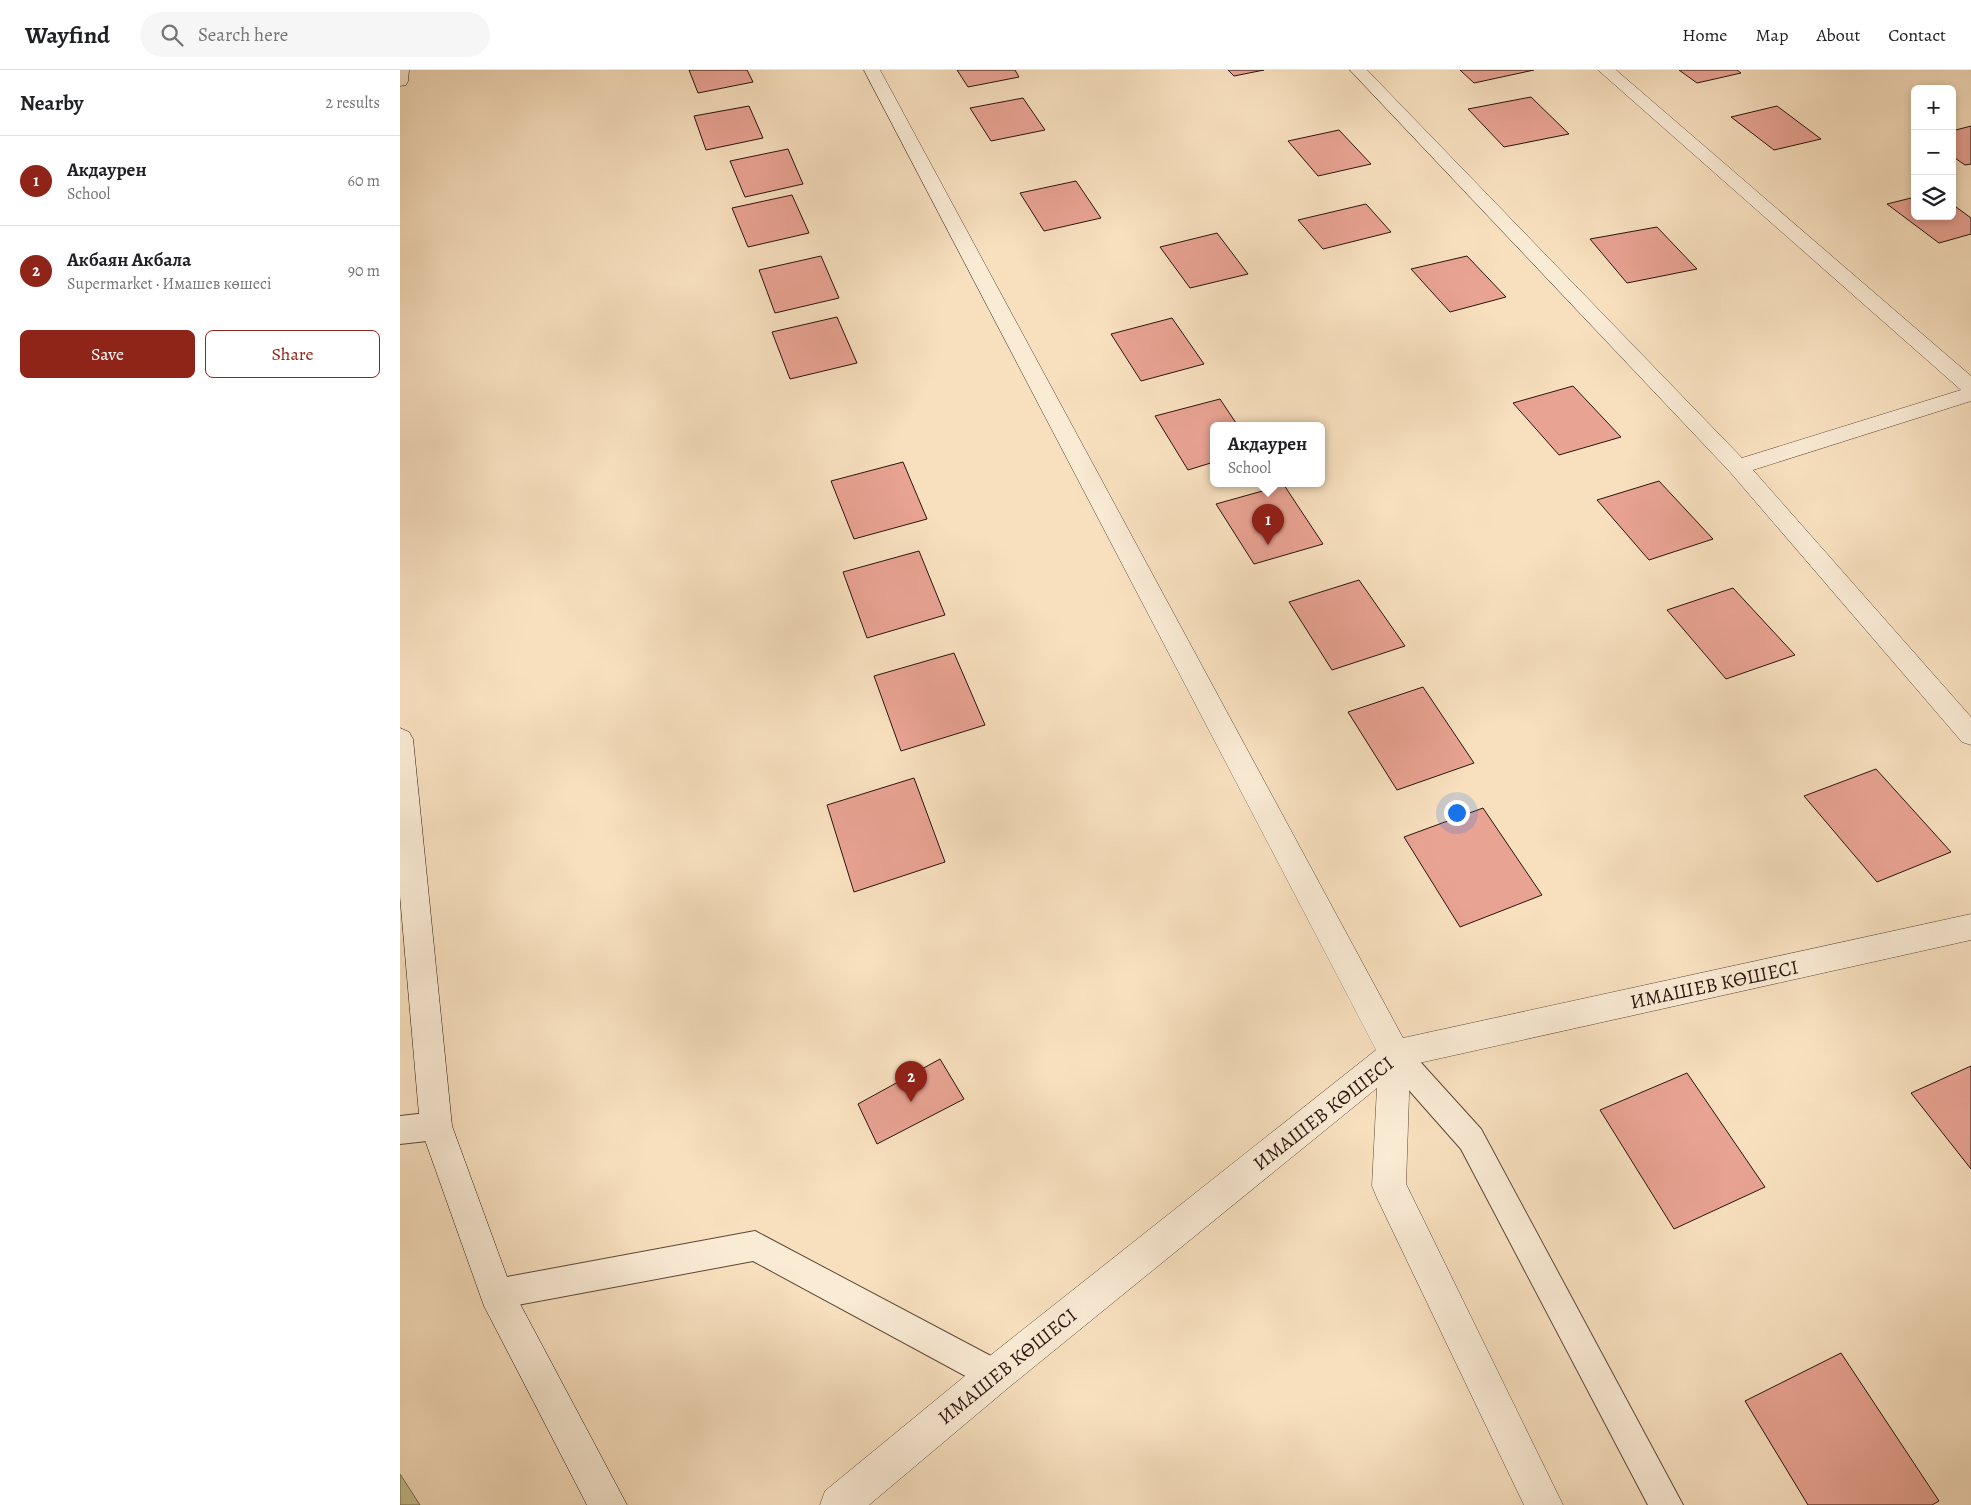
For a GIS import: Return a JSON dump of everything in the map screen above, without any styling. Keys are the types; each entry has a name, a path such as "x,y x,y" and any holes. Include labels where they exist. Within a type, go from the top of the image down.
{"street":[{"path":"400,81 402,70"},
{"path":"872,70 1395,1054 1388,1186 1544,1505"},
{"path":"1358,70 1738,467 1971,735"},
{"path":"1606,70 1971,388"},
{"path":"1738,467 1971,394"},
{"path":"400,739 436,1126 496,1294 608,1505"},
{"name":"ИМАШЕВ КӨШЕСІ","path":"839,1505 995,1375 1395,1054 1971,927"}],"lane":[{"path":"1395,1054 1471,1139 1666,1505"},
{"path":"400,1130 436,1126"},
{"path":"496,1294 755,1246 995,1375"}],"shaded area":[{"path":"400,1474 420,1505 400,1505"}],"building":[{"path":"689,70 747,70 753,82 698,93"},
{"path":"957,70 1015,70 1019,77 968,87"},
{"path":"1228,70 1264,70 1234,76"},
{"path":"1460,70 1534,70 1474,83"},
{"path":"1679,70 1737,70 1741,73 1697,83"},
{"path":"1531,97 1569,134 1504,147 1468,109"},
{"path":"1023,98 1045,130 991,141 970,108"},
{"path":"749,106 763,138 706,150 694,116"},
{"path":"1777,106 1821,139 1774,150 1731,117"},
{"path":"1971,126 1971,164 1965,165 1956,159 1956,130"},
{"path":"1339,130 1371,164 1318,176 1288,141"},
{"path":"788,149 803,184 745,197 730,161"},
{"path":"1076,181 1101,218 1044,231 1020,193"},
{"path":"792,195 809,233 748,247 732,208"},
{"path":"1911,198 1911,220 1956,220 1956,207 1971,218 1971,234 1939,243 1887,204"},
{"path":"1366,204 1391,232 1323,249 1298,220"},
{"path":"1657,227 1697,269 1627,283 1590,239"},
{"path":"1217,233 1248,274 1190,288 1160,247"},
{"path":"821,256 839,298 775,313 759,270"},
{"path":"1467,256 1506,297 1450,312 1411,269"},
{"path":"837,317 857,363 790,379 772,332"},
{"path":"1172,318 1204,364 1141,381 1111,334"},
{"path":"1573,386 1621,437 1559,455 1513,403"},
{"path":"1220,399 1235,422 1210,422 1210,463 1188,470 1155,416"},
{"path":"903,462 927,519 854,539 831,481"},
{"path":"1659,481 1713,539 1649,560 1597,500"},
{"path":"1277,487 1285,487 1323,544 1254,564 1216,504"},
{"path":"919,551 945,615 867,638 843,572"},
{"path":"1359,580 1405,646 1332,670 1289,602"},
{"path":"1733,588 1795,655 1726,679 1667,610"},
{"path":"954,653 985,725 901,751 874,676"},
{"path":"1423,687 1474,763 1397,790 1348,712"},
{"path":"1876,769 1951,852 1877,882 1804,796"},
{"path":"914,778 945,862 854,892 827,805"},
{"path":"1483,808 1542,895 1460,927 1404,837"},
{"path":"940,1059 964,1099 877,1144 858,1104"},
{"path":"1971,1066 1971,1169 1911,1093"},
{"path":"1687,1073 1765,1187 1674,1229 1600,1110"},
{"path":"1841,1353 1939,1501 1932,1505 1808,1505 1745,1401"}],"place":[{"name":"Акдаурен","path":"1268,545"},
{"name":"Акбаян Акбала","path":"911,1102"}]}
